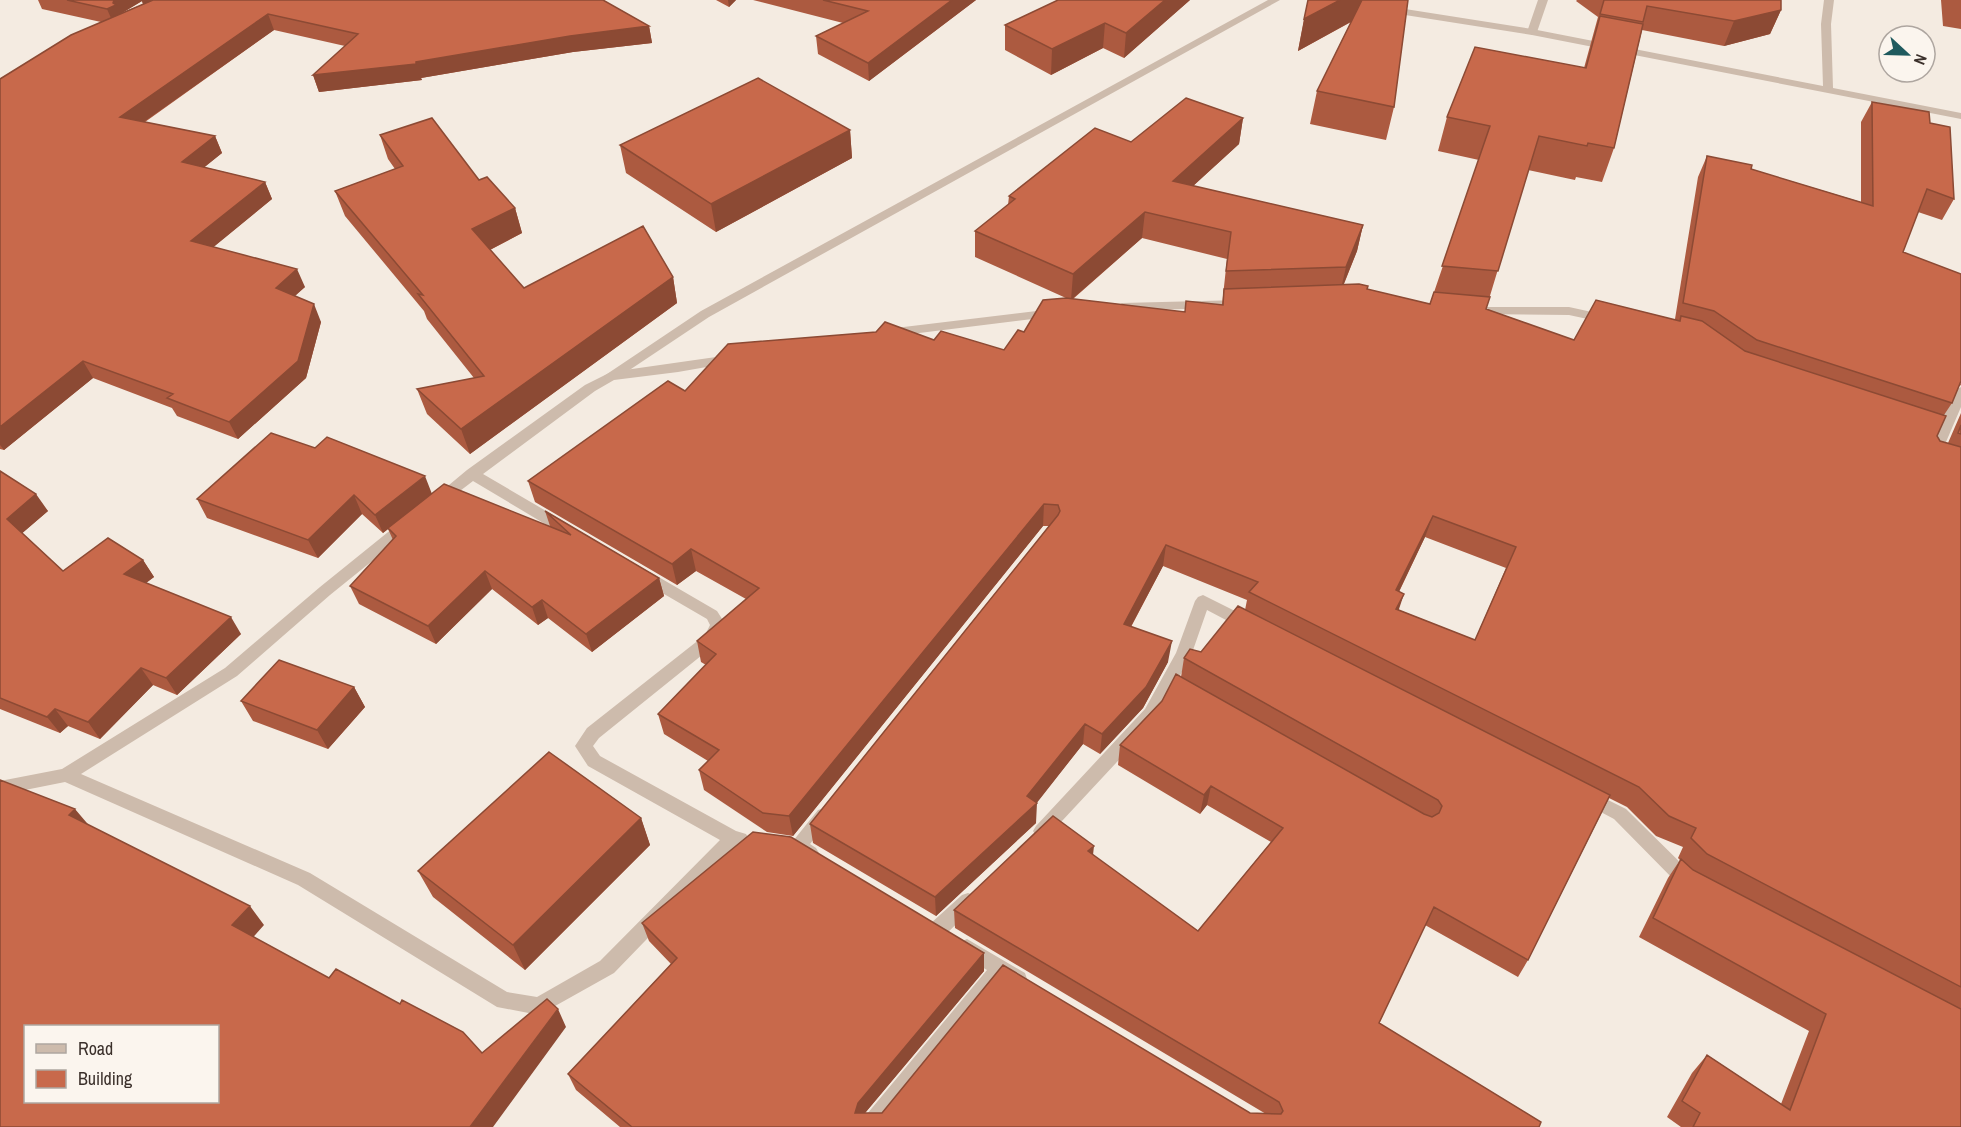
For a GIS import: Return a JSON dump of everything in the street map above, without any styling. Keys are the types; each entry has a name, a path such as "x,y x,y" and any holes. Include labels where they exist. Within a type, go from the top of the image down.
{"street":[{"path":"0,788 66,775 231,672 325,591 472,474 590,388 705,314 1275,0"},
{"path":"1532,32 1543,0"},
{"path":"1828,90 1826,24 1829,0"},
{"path":"1372,7 1532,32 1961,116"},
{"path":"1102,309 1261,303"},
{"path":"1462,310 1569,311 1620,321"},
{"path":"870,335 1068,312"},
{"path":"611,376 748,356"},
{"path":"1961,392 1937,431 1932,458 1961,467"},
{"path":"472,474 582,539"},
{"path":"632,568 712,615 718,625 711,639 593,733 583,746 594,760 733,838 755,841"},
{"path":"1030,843 1151,714 1174,684 1203,601 1266,633"},
{"path":"66,775 304,879 504,1001 522,1006 539,1006 607,967 733,838"},
{"path":"1568,787 1620,814 1686,881 1706,891"},
{"path":"798,846 836,800"},
{"path":"777,844 798,846 828,864"},
{"path":"938,930 982,888"},
{"path":"918,918 1031,986"},
{"path":"869,1127 1000,968"}],"building":[{"path":"67,0 114,0 113,3 116,5 107,9"},
{"path":"153,0 603,0 649,26 570,36 416,62 416,64 313,75 358,34 268,14 120,117 215,136 182,162 265,182 191,241 297,269 276,288 314,304 298,361 229,422 167,398 173,394 83,361 0,427 0,79 71,35"},
{"path":"823,0 952,0 868,63 816,36 868,11"},
{"path":"1058,0 1165,0 1126,33 1105,23 1052,49 1005,25"},
{"path":"1308,0 1340,0 1304,19"},
{"path":"1362,0 1408,0 1394,107 1317,91"},
{"path":"1604,0 1781,0 1781,10 1734,21 1647,6 1643,22 1600,14"},
{"path":"1600,16 1643,24 1614,148 1588,143 1587,146 1539,136 1498,271 1442,266 1490,126 1447,117 1475,47 1586,68"},
{"path":"758,78 850,130 711,204 620,145"},
{"path":"1186,98 1243,118 1173,181 1363,225 1346,267 1226,271 1231,232 1145,212 1073,274 975,231 1015,199 1009,196 1095,128 1131,142"},
{"path":"1872,102 1929,112 1930,123 1950,127 1954,199 1927,189 1903,252 1961,274 1961,381 1952,403 1757,340 1714,311 1683,303 1707,156 1752,165 1751,169 1873,206"},
{"path":"432,118 479,180 487,177 515,208 472,229 524,288 643,226 673,277 461,429 417,389 484,376 418,294 423,295 335,191 403,166 380,135"},
{"path":"1359,284 1368,286 1367,289 1430,304 1434,292 1490,297 1486,309 1574,340 1596,300 1680,321 1681,316 1702,321 1745,351 1946,416 1937,436 1940,441 1961,447 1961,987 1707,854 1691,838 1696,828 1669,816 1639,787 1249,592 1258,582 1166,545 1124,624 1172,641 1146,687 1102,734 1085,724 1027,796 1037,803 935,897 810,824 1058,515 1060,511 1058,505 1044,504 789,816 763,813 699,770 719,750 658,714 716,654 697,641 759,588 691,549 672,564 528,481 668,381 685,391 728,344 876,332 885,322 934,340 941,331 1004,350 1018,330 1024,332 1043,300 1066,298 1185,312 1186,301 1223,305 1224,289","holes":["1433,516 1516,547 1475,640 1396,609 1404,594 1396,590"]},
{"path":"271,433 315,448 327,437 425,476 375,515 354,495 308,540 197,499"},
{"path":"0,471 36,494 7,519 63,571 108,538 143,560 124,574 231,617 166,678 141,668 88,722 55,709 47,717 0,698"},
{"path":"444,484 571,535 545,511 659,578 586,634 542,600 532,607 485,571 428,626 350,586 396,536 388,528"},
{"path":"1238,606 1610,795 1528,960 1434,907 1379,1023 1541,1122 1539,1127 632,1127 568,1074 677,958 642,923 753,832 791,837 984,953 858,1103 855,1113 882,1113 1003,965 1250,1113 1281,1114 1283,1111 1279,1102 954,910 1053,816 1094,846 1088,851 1198,931 1283,828 1211,786 1204,795 1120,745 1162,701 1176,674 1424,814 1432,817 1439,813 1442,806 1438,800 1184,658 1190,649 1201,652"},
{"path":"279,660 354,687 317,730 241,701"},
{"path":"549,752 641,818 513,945 418,871"},
{"path":"0,780 75,809 69,815 250,906 232,925 329,978 336,969 400,1004 402,1000 463,1032 482,1053 547,999 558,1009 470,1127 0,1127"},
{"path":"1681,859 1693,870 1961,1009 1961,1127 1693,1127 1700,1113 1682,1101 1707,1055 1790,1110 1826,1014 1653,918"}]}
